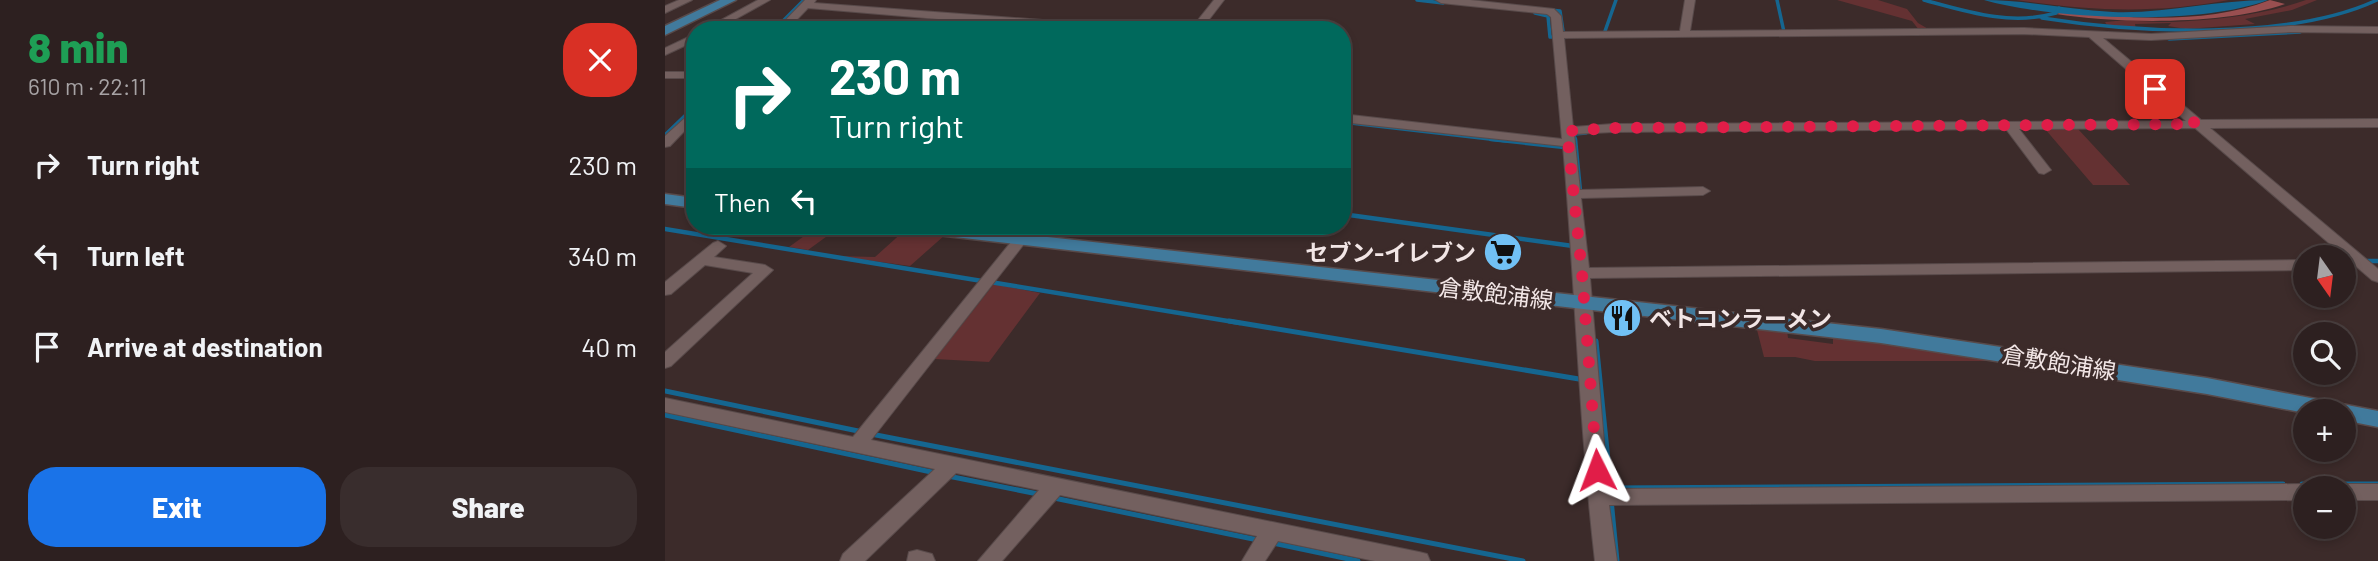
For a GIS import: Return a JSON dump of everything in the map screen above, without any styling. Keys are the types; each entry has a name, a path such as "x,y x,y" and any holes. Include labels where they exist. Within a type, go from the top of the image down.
{"main road":[{"path":"665,31 730,0"},
{"path":"665,199 686,202"},
{"name":"倉敷飽浦線","path":"1049,235 1583,303 1881,336 2207,386 2293,402"},
{"path":"2356,415 2378,419"}],"street":[{"path":"665,10 687,0"},
{"path":"725,21 765,0"},
{"path":"1202,21 1219,0"},
{"path":"1441,0 1552,8 1556,16 1570,134 1573,194 1588,273 1583,303 1590,381 1606,497 1606,561"},
{"path":"1684,35 1690,0"},
{"path":"790,21 805,5 999,21"},
{"path":"1560,36 1930,32 2162,37 2291,29 2378,30"},
{"path":"2093,35 2378,277"},
{"path":"665,52 686,42"},
{"path":"665,75 686,75"},
{"path":"1351,119 1570,134 1613,128 2199,126 2378,122"},
{"path":"665,142 686,122"},
{"path":"2012,126 2044,170"},
{"path":"1573,194 1703,191"},
{"path":"863,437 1023,235"},
{"path":"665,290 718,246"},
{"path":"665,362 765,270 702,260"},
{"path":"1588,273 2293,265"},
{"path":"665,405 863,437 945,472 1050,493 1264,543 1419,561"},
{"path":"851,561 945,472"},
{"path":"1606,497 2293,492"},
{"path":"2356,492 2378,492"},
{"path":"989,561 1050,493"}],"shaded area":[{"path":"1837,0 1878,0 1907,9 1918,23 1930,30 1919,30 1912,21"},
{"path":"2016,0 2229,0 2149,9 2096,9"},
{"path":"2270,0 2285,4 2233,16 2171,21 2110,20 2056,14 2063,12 2167,18 2220,13"},
{"path":"2306,0 2317,0 2292,10 2245,19 2255,24 2186,29 2168,26 2171,23 2135,24 2136,29 2108,27 2105,22 2171,22 2222,18 2256,13"},
{"path":"2045,129 2078,129 2130,185 2093,185"},
{"path":"806,235 829,235 808,250 789,247"},
{"path":"899,235 945,235 910,266 836,256 875,257"},
{"path":"994,284 1040,293 989,362 935,359"},
{"path":"1756,326 1787,330 1788,338 1833,344 1833,335 1988,357 1990,361 1815,361 1795,357 1764,357"}],"water":[{"path":"1984,0 2132,12 2268,0 2205,14 2127,17 2049,12"}],"waterway":[{"path":"783,21 804,0"},
{"path":"1417,0 1443,3"},
{"path":"1604,34 1616,0"},
{"path":"1777,0 1784,32"},
{"path":"1924,0 1973,13 2006,18 2039,17 2056,13 2059,8"},
{"path":"2042,18 2166,30 2258,28 2341,13 2377,0"},
{"path":"1550,10 1560,11 1564,38"},
{"path":"1535,13 1548,16 1550,37 1559,37"},
{"path":"2169,39 2300,32"},
{"path":"665,135 686,115"},
{"path":"1351,123 1507,141"},
{"path":"1574,133 1575,141"},
{"path":"1575,134 1586,133"},
{"path":"1491,139 1564,147"},
{"path":"1575,139 1580,191"},
{"path":"1351,215 1573,246"},
{"path":"665,229 686,232"},
{"path":"702,235 982,281"},
{"path":"2365,261 2378,261"},
{"path":"990,282 1240,323"},
{"path":"1229,321 1585,380"},
{"path":"1596,341 1611,490"},
{"path":"665,391 863,432"},
{"path":"665,415 936,473"},
{"path":"871,434 1523,561"},
{"path":"948,476 1038,494"},
{"path":"1611,488 2283,484"},
{"path":"2356,484 2378,484"},
{"path":"1054,498 1258,540"},
{"path":"1611,499 1617,561"},
{"path":"1273,543 1358,561"}],"place":[{"name":"セブン-イレブン","path":"1503,252"},
{"name":"ベトコンラーメン","path":"1622,318"}],"route":[{"path":"1597,470 1582,273 1567,131 1613,128 2196,124 2155,89"}]}
